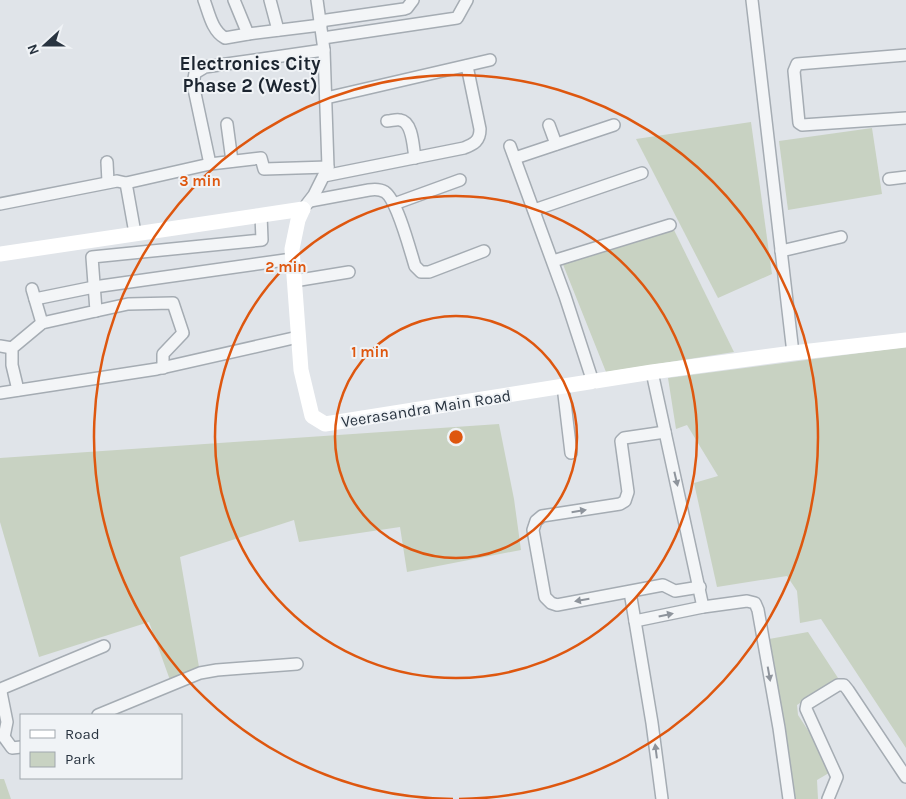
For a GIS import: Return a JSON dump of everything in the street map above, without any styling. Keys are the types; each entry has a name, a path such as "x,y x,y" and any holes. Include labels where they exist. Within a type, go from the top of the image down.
{"street":[{"path":"204,0 215,28 221,36 226,38 404,9 413,0"},
{"path":"234,0 248,34"},
{"path":"270,0 278,30"},
{"path":"317,0 324,50 326,171"},
{"path":"323,38 457,18 467,0"},
{"path":"752,0 793,353"},
{"path":"210,164 193,84 195,73 205,67 324,50"},
{"path":"906,54 797,64 794,71 798,122 802,125 906,118"},
{"path":"326,98 490,60"},
{"path":"0,204 108,182 126,183 210,164 232,161 261,158 264,169 326,171 415,158 464,148 475,143 480,136 467,66"},
{"path":"387,121 400,120 409,127 415,158"},
{"path":"227,124 232,161"},
{"path":"548,125 556,144"},
{"path":"515,158 614,125"},
{"path":"510,146 553,261 593,382"},
{"path":"107,162 108,182"},
{"name":"Veerasandra Main Road","path":"326,171 298,220 292,249 301,370 312,416 325,424 652,372 906,340"},
{"path":"534,210 642,173"},
{"path":"889,179 906,177"},
{"path":"394,204 460,180"},
{"path":"126,183 135,233"},
{"path":"0,254 261,215 377,189 384,192 394,204 415,266 420,272 429,272 484,252"},
{"path":"96,310 92,257 262,240 261,215"},
{"path":"553,261 670,225"},
{"path":"781,251 841,237"},
{"path":"42,323 34,294 292,259"},
{"path":"294,281 349,272"},
{"path":"12,348 42,323 128,304 173,303 183,333 163,354 163,368"},
{"path":"0,393 163,368 298,337"},
{"path":"0,339 3,341 0,345 12,348"},
{"path":"12,348 12,365 18,390"},
{"path":"652,372 703,607"},
{"path":"563,386 571,453"},
{"path":"665,432 624,438 621,441 628,492 626,501 620,504 542,516 536,521 533,530 545,597 551,603 557,605 663,585 675,591 700,587"},
{"path":"630,592 652,723 662,799"},
{"path":"635,621 703,607 747,601 755,603 758,610 779,728 789,799"},
{"path":"20,747 12,748 2,738 7,722 1,692 3,688 104,646"},
{"path":"100,714 200,673 297,664"},
{"path":"828,799 837,777 806,710 807,704 838,685 844,685 848,690 906,777"}],"green space":[{"path":"751,122 772,274 718,298 636,139"},
{"path":"872,128 882,194 788,210 779,141"},
{"path":"673,228 734,352 606,372 562,262"},
{"path":"906,347 906,748 821,619 800,623 797,591 787,576 717,587 694,483 718,476 687,425 676,429 668,378"},
{"path":"499,424 514,499 521,550 407,572 400,527 299,542 294,520 180,557 199,667 170,680 149,622 39,657 0,522 0,458"},
{"path":"808,632 838,678 797,705 798,715 834,770 817,780 818,799 792,799 769,639"},
{"path":"0,779 4,779 11,799 0,799"}],"district":[{"name":"Electronics City Phase 2 (West)","path":"250,74"}]}
